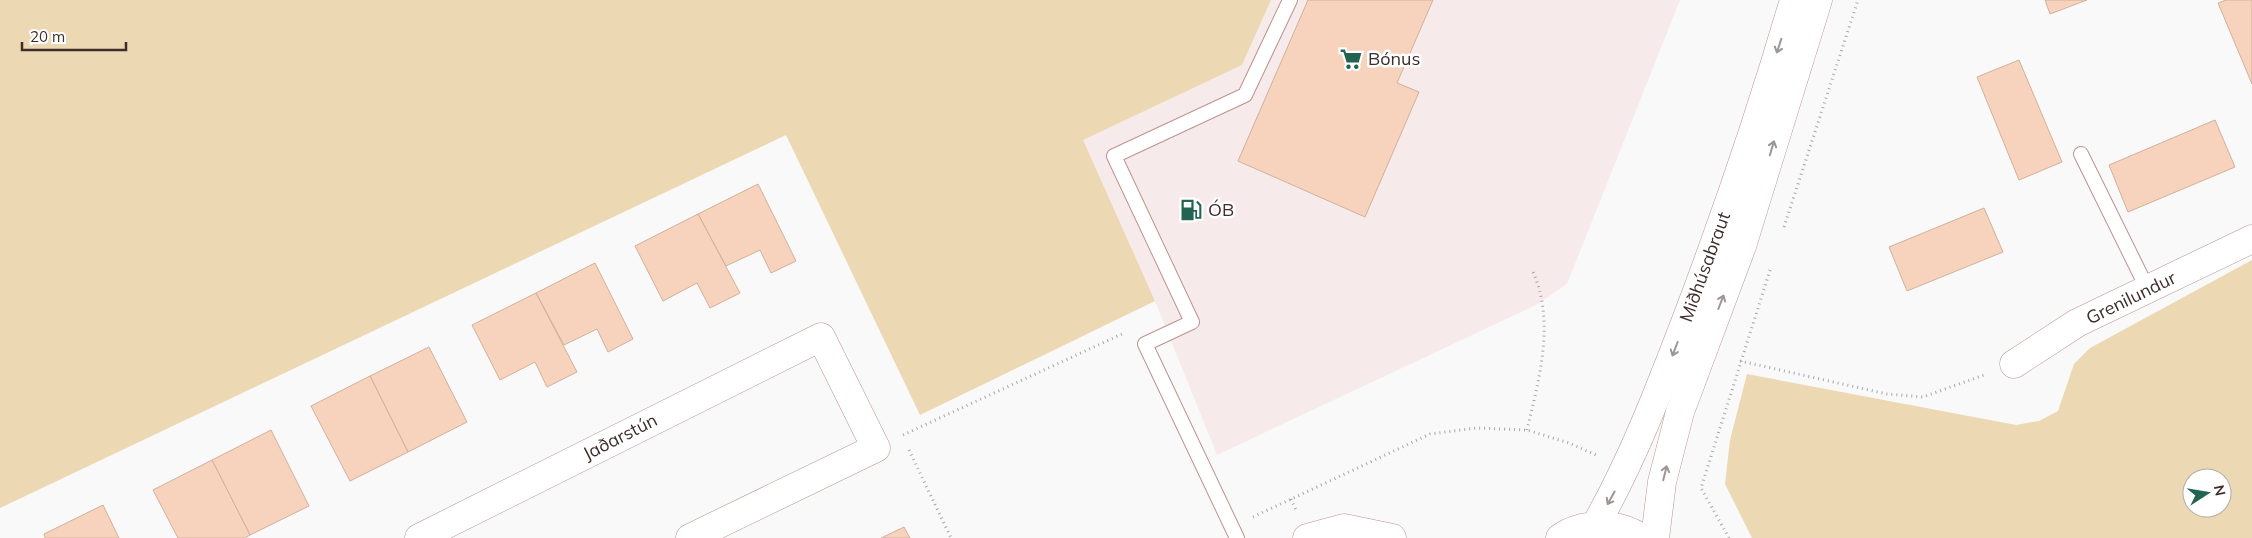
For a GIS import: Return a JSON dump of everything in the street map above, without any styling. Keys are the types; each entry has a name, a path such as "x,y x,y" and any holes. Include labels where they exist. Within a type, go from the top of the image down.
{"street":[{"name":"Miðhúsabraut","path":"1655,538 1662,482 1680,412 1742,246 1818,0"},
{"name":"Miðhúsabraut","path":"1595,526 1626,469 1657,397 1720,230 1793,2"},
{"name":"Grenilundur","path":"2014,364 2077,323 2252,239"},
{"name":"Jaðarstún","path":"419,538 821,336 876,448"},
{"path":"690,538 876,448"},
{"path":"1560,538 1581,528 1595,526 1616,528 1641,538"},
{"path":"1307,538 1344,528 1392,538"}],"lane":[{"path":"1234,533 1145,344 1192,322 1114,156 1245,94 1290,0"},
{"path":"2081,154 2148,290"}],"path":[{"path":"1782,232 1858,0"},
{"path":"1729,538 1701,488 1773,259"},
{"path":"1527,430 1541,369 1544,320 1539,285 1532,270"},
{"path":"876,448 1137,327 1145,344"},
{"path":"1740,361 1887,394 1923,397 2014,364"},
{"path":"1234,533 1430,434 1476,428 1527,430 1569,443 1599,457"},
{"path":"902,436 951,538"}],"shaded area":[{"path":"0,0 1271,0 1242,65 1083,140 1155,301 920,415 786,135 0,508"},
{"path":"1271,0 1680,0 1567,284 1536,305 1217,455 1155,301 1082,140 1242,65"},
{"path":"2252,260 2252,538 1752,538 1725,484 1730,440 1747,374 2016,425 2039,421 2058,411 2074,364 2090,348"}],"building":[{"path":"1308,0 1433,0 1397,83 1419,92 1365,217 1238,161"},
{"path":"2045,0 2087,0 2050,14"},
{"path":"2226,0 2252,0 2252,84 2218,3"},
{"path":"2019,60 2062,162 2019,180 1977,77"},
{"path":"2215,120 2235,167 2128,212 2109,165"},
{"path":"758,184 796,261 771,273 760,250 726,266 698,214"},
{"path":"1984,208 2003,252 1907,291 1889,247"},
{"path":"698,214 740,293 710,308 697,283 663,301 635,246"},
{"path":"595,263 633,339 608,352 597,329 564,345 536,293"},
{"path":"536,293 577,372 547,387 535,362 500,380 472,325"},
{"path":"429,347 467,422 408,452 370,376"},
{"path":"370,376 408,452 350,481 311,406"},
{"path":"271,430 309,506 250,535 212,460"},
{"path":"212,460 250,535 245,538 178,538 153,490"},
{"path":"103,505 119,538 45,538 44,534"},
{"path":"904,527 910,538 881,538"}],"place":[{"name":"Bónus","path":"1351,59"},
{"name":"ÓB","path":"1191,210"}]}
